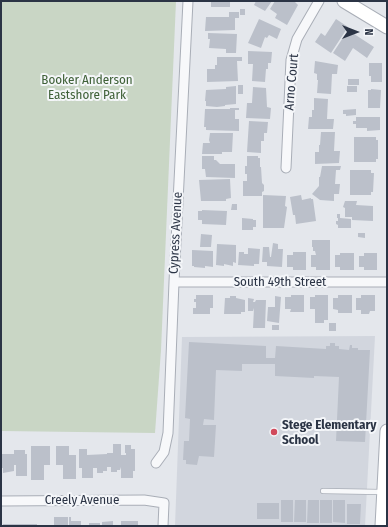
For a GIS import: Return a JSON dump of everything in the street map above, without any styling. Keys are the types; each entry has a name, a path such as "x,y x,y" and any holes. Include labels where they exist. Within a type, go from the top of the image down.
{"street":[{"name":"Cypress Avenue","path":"156,463 164,452 168,433 188,1"},
{"name":"Arno Court","path":"286,168 292,60 297,39 319,1"},
{"path":"344,1 387,27"},
{"name":"South 49th Street","path":"174,282 387,282"},
{"path":"382,526 387,431"},
{"name":"Creely Avenue","path":"1,501 144,500 164,503 162,526"}],"lane":[{"path":"323,491 384,492"}],"shaded area":[{"name":"Stege Elementary School","path":"375,336 365,526 175,526 182,337"}],"green space":[{"name":"Booker Anderson Eastshore Park","path":"1,1 176,1 161,350 155,433 1,431"}],"building":[{"path":"211,1 230,1 230,7 211,7"},
{"path":"256,1 272,1 265,11 254,5"},
{"path":"275,1 294,1 298,5 287,25 275,18 277,14 270,9"},
{"path":"240,9 245,9 245,15 240,15"},
{"path":"229,12 239,12 239,18 235,18 235,30 205,31 206,17 229,17"},
{"path":"259,19 281,29 277,39 269,35 267,38 265,37 261,48 248,43"},
{"path":"336,19 348,27 331,53 315,42 321,33 325,36"},
{"path":"348,30 374,47 367,58 353,48 345,61 333,53"},
{"path":"208,33 237,34 236,53 226,53 226,49 209,48 210,39 208,39"},
{"path":"248,51 272,52 271,63 268,63 268,69 266,69 265,82 252,81 253,64 248,64"},
{"path":"217,57 242,57 242,61 237,61 238,81 207,82 207,69 215,69 215,65 217,65"},
{"path":"315,61 338,65 337,74 332,74 331,94 317,93 318,80 317,74 314,73"},
{"path":"369,63 382,63 382,82 371,82 371,76 369,76"},
{"path":"348,79 359,79 359,85 348,85"},
{"path":"238,85 243,85 243,94 238,94"},
{"path":"236,86 236,104 217,107 206,106 206,90 226,89 226,87"},
{"path":"347,86 357,86 357,92 347,92"},
{"path":"253,87 266,88 267,107 271,108 270,119 246,118 247,103 252,103"},
{"path":"368,90 381,90 380,108 368,108"},
{"path":"314,98 328,99 327,119 334,119 333,129 308,129 309,117 312,117 312,110 314,110"},
{"path":"239,108 239,110 235,110 235,119 239,119 239,131 206,130 206,127 204,127 205,109"},
{"path":"356,109 356,115 346,116 346,114 343,114 343,110"},
{"path":"356,117 380,117 380,130 367,131 367,128 356,128 356,124 353,124 353,121 356,121"},
{"path":"249,121 268,122 267,133 264,133 264,141 261,141 261,153 247,152"},
{"path":"321,132 335,132 334,151 340,151 339,163 315,164 315,152 319,152"},
{"path":"210,133 233,133 232,152 222,152 222,154 202,154 203,143 210,143"},
{"path":"354,137 376,137 376,140 378,140 378,159 376,159 376,162 354,162"},
{"path":"202,156 214,156 214,160 220,164 235,164 235,178 206,177 205,169 202,169"},
{"path":"247,156 258,156 258,158 260,158 262,183 264,185 262,196 243,196 243,181 247,181 245,166 247,166"},
{"path":"322,166 341,166 340,170 336,170 335,184 340,184 339,194 334,194 334,201 320,200 312,194 319,186 319,177"},
{"path":"350,170 371,170 371,173 374,173 373,192 371,192 371,195 350,195"},
{"path":"230,179 231,198 226,199 226,201 201,201 199,180"},
{"path":"263,195 286,196 285,206 287,207 284,228 263,228"},
{"path":"301,195 302,200 313,199 316,221 296,224 290,197"},
{"path":"345,201 357,201 356,205 373,206 373,221 352,220 352,217 345,217 345,208 343,207"},
{"path":"232,204 237,204 237,210 231,210"},
{"path":"198,211 227,211 226,225 202,224 202,220 198,220"},
{"path":"337,214 340,214 340,218 351,219 351,228 338,228 338,225 336,224 336,221 338,221"},
{"path":"242,218 256,220 256,227 253,227 253,230 242,230"},
{"path":"358,233 365,233 365,238 358,237"},
{"path":"201,234 212,235 211,247 200,247"},
{"path":"312,240 330,240 330,270 316,270 316,267 311,267 311,255 316,255 315,251 313,251"},
{"path":"273,243 278,244 278,249 283,249 282,267 267,266 267,262 262,262 263,247 269,247 271,257"},
{"path":"217,244 236,245 236,263 233,262 233,266 224,264 224,266 216,265"},
{"path":"248,248 260,249 259,264 254,264 254,266 238,265 239,252 248,254"},
{"path":"192,250 213,251 213,267 205,266 205,268 192,266"},
{"path":"293,252 306,252 306,270 293,270 293,267 287,267 287,255 293,255"},
{"path":"340,253 354,253 354,270 340,270 340,267 335,267 335,255 340,255"},
{"path":"364,253 377,253 377,270 364,270 364,267 359,267 359,256 364,256"},
{"path":"196,295 213,295 213,308 210,308 210,314 193,314 193,308 196,308 196,302 194,302 194,299 196,299"},
{"path":"291,295 304,295 304,312 290,312 291,309 285,309 285,297 291,297"},
{"path":"315,295 328,295 328,320 324,320 324,323 315,323 315,309 310,309 310,297 315,297"},
{"path":"338,295 352,295 352,313 338,313 338,310 333,309 333,298 338,298"},
{"path":"361,295 375,295 375,311 370,311 369,314 361,314 361,310 356,310 356,298 361,298"},
{"path":"230,296 236,296 236,298 245,300 245,312 241,312 241,314 224,314 225,298 230,298"},
{"path":"275,296 281,297 279,323 267,321 268,307 275,307"},
{"path":"248,298 254,299 253,302 256,300 266,300 265,328 253,328 254,308 253,311 248,311"},
{"path":"329,323 336,323 336,331 329,331"},
{"path":"272,325 279,325 279,330 272,330"},
{"path":"189,342 266,346 266,358 275,358 276,346 326,349 326,346 330,346 330,343 335,343 335,346 339,346 339,349 349,350 350,345 352,345 352,348 358,348 358,350 370,350 365,442 336,441 339,377 314,376 314,378 275,376 275,364 242,364 242,371 216,370 214,420 204,419 203,425 216,425 214,457 199,456 197,465 186,464 186,460 183,460 184,441 189,441 190,419 185,418"},
{"path":"113,444 121,444 121,455 126,455 125,445 131,445 131,449 135,449 135,471 133,471 133,478 121,478 121,467 120,470 117,470 117,472 111,472 111,467 107,467 107,471 103,471 103,473 97,473 97,468 93,468 93,478 82,478 82,468 79,468 79,449 87,449 87,455 107,454 113,453"},
{"path":"31,446 50,446 50,465 44,465 44,480 31,480"},
{"path":"56,446 69,446 69,455 76,455 76,479 63,479 63,465 56,465"},
{"path":"14,450 25,450 25,454 27,454 27,476 16,476 16,465 14,465 14,471 3,473 3,468 1,468 1,454 14,454"},
{"path":"281,500 293,500 293,522 281,522"},
{"path":"295,500 306,500 306,522 294,522"},
{"path":"308,500 319,500 319,523 307,523"},
{"path":"320,500 332,500 332,523 320,523"},
{"path":"333,500 345,500 345,523 333,522"},
{"path":"257,503 279,503 279,519 257,519"},
{"path":"347,504 361,504 360,524 347,524"},
{"path":"54,517 68,517 68,526 54,526"},
{"path":"69,517 71,517 71,521 81,521 81,526 69,526"},
{"path":"113,521 113,526 102,526 102,522"},
{"path":"121,521 138,521 138,526 121,526"},
{"path":"89,523 100,523 100,526 89,526"},
{"path":"3,524 37,524 37,526 3,526"}],"place":[{"name":"Stege Elementary School","path":"274,432"}]}
